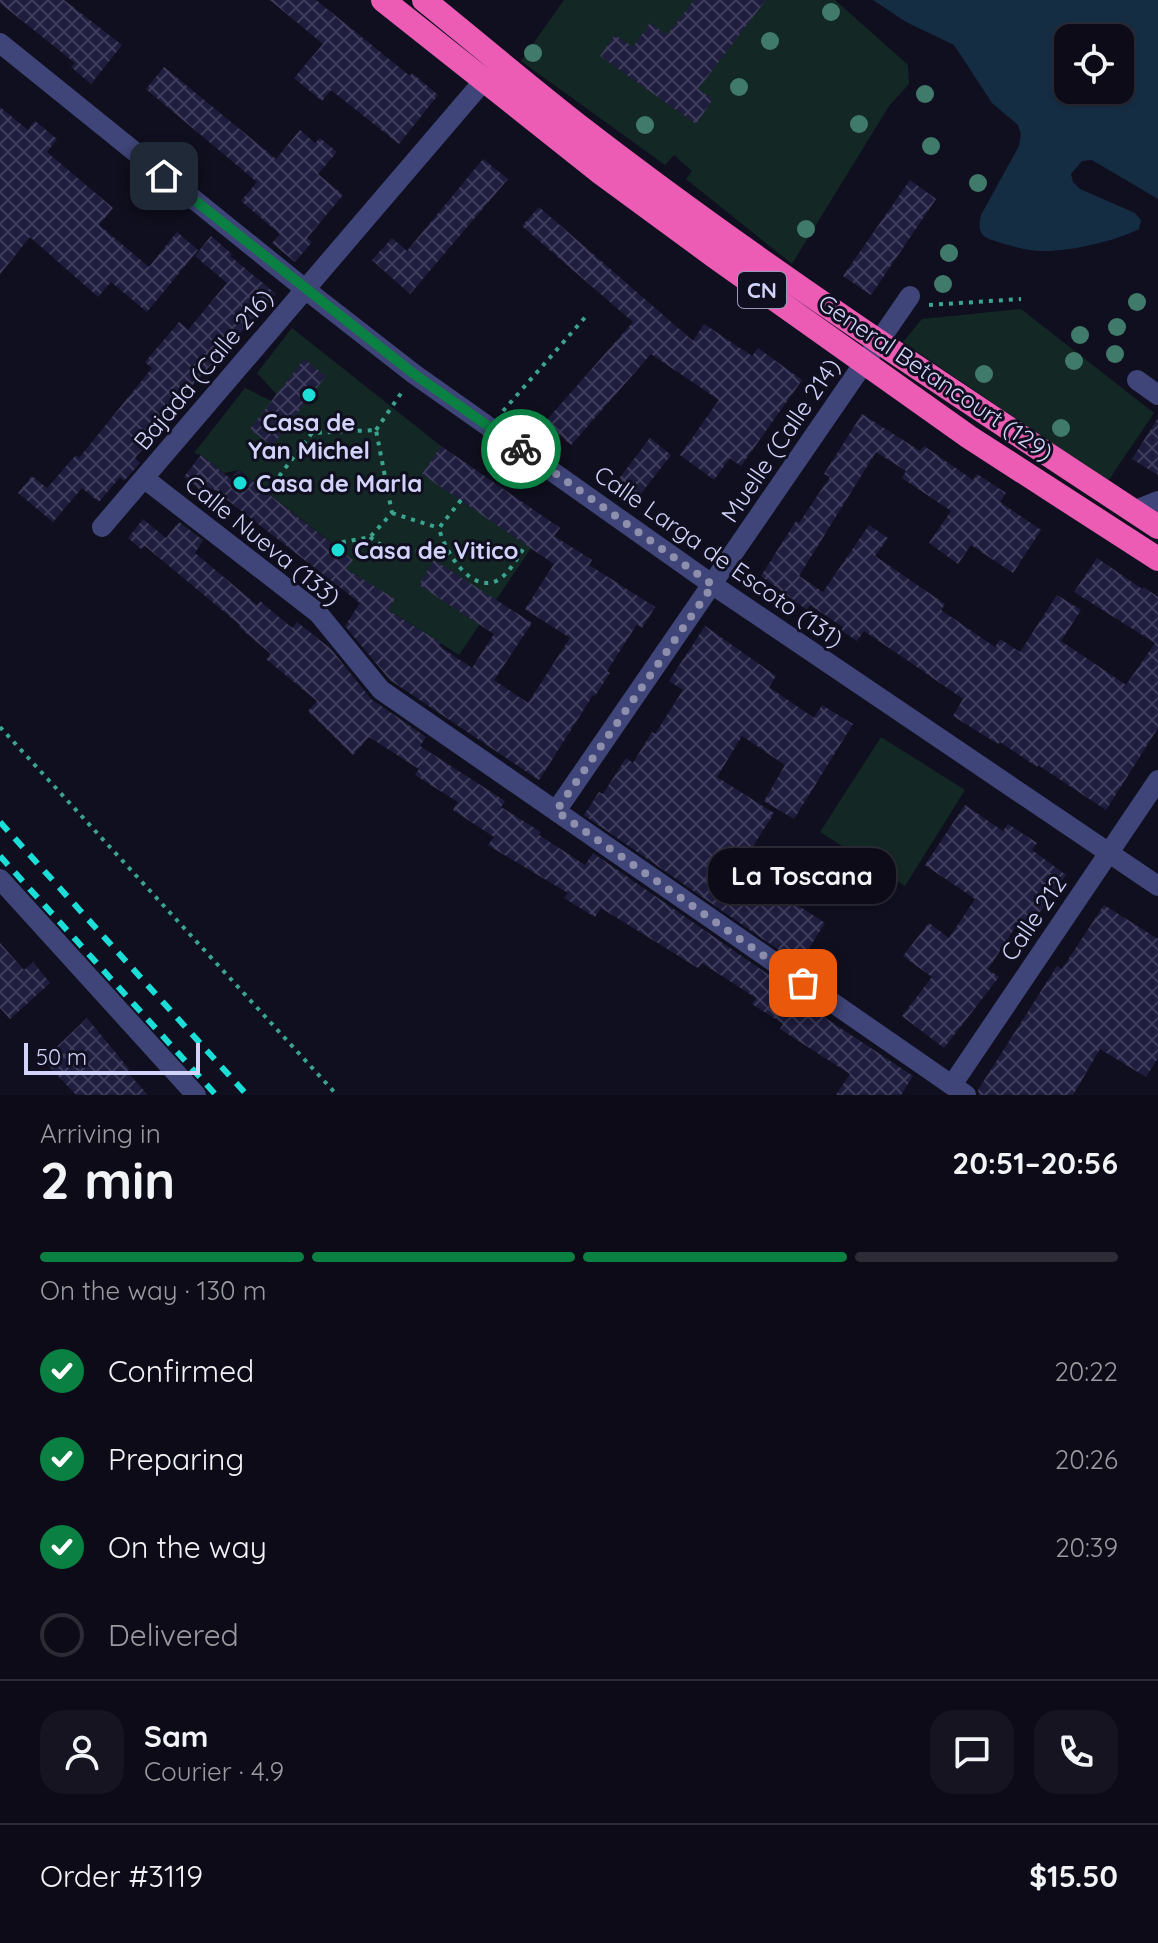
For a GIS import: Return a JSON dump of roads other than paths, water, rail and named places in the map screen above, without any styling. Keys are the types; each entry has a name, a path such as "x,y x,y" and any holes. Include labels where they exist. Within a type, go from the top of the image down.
{"highway":[{"name":"General Betancourt (129)","path":"383,0 601,173 864,363 969,437 1158,559"},
{"name":"General Betancourt (129)","path":"424,0 585,130 877,342 1158,527"}],"street":[{"name":"Calle Larga de Escoto (131)","path":"0,43 414,374 713,585 1158,886"},
{"name":"Bajada (Calle 216)","path":"102,527 499,62"},
{"name":"Muelle (Calle 214)","path":"556,811 907,301"},
{"path":"1137,380 1158,395"},
{"name":"Calle Nueva (133)","path":"145,479 318,613 381,690 959,1090"},
{"path":"1133,511 1158,501"},
{"name":"Calle 212","path":"959,1090 1107,853 1158,780"},
{"path":"0,879 196,1095"}],"water":[{"path":"873,0 1158,0 1158,199 1092,160 1082,161 1071,174 1073,182 1080,189 1135,213 1141,220 1139,229 1078,248 1053,251 1020,248 984,236 980,227 981,215 1019,146 1021,134 1018,125 992,103 954,45 906,22"}],"railway":[{"path":"0,822 247,1095"},
{"path":"0,856 216,1095"}],"place":[{"name":"Casa de Yan Michel","path":"309,395"},
{"name":"Casa de Marla","path":"240,483"},
{"name":"Casa de Vitico","path":"338,550"},
{"name":"La Toscana","path":"803,983"}]}
